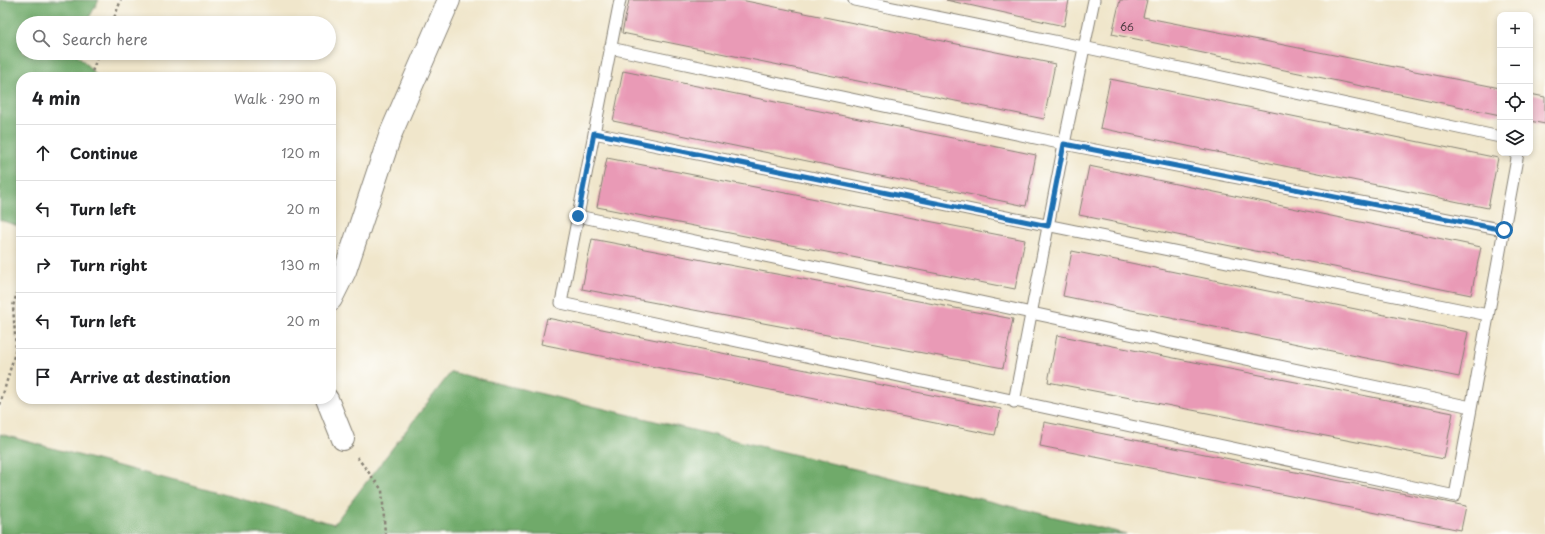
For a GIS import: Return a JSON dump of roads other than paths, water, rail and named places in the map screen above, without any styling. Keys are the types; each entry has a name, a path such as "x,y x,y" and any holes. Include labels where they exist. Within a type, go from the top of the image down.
{"street":[{"path":"336,289 345,271 391,133 449,0"},
{"path":"329,404 343,439"}],"lane":[{"path":"620,0 562,303 1014,402 1455,496 1517,156"},
{"path":"854,0 1083,47 1497,136"},
{"path":"1014,402 1083,47 1094,0"},
{"path":"610,48 1064,144 1504,230"},
{"path":"594,133 1488,315"},
{"path":"578,216 1471,407"}]}
